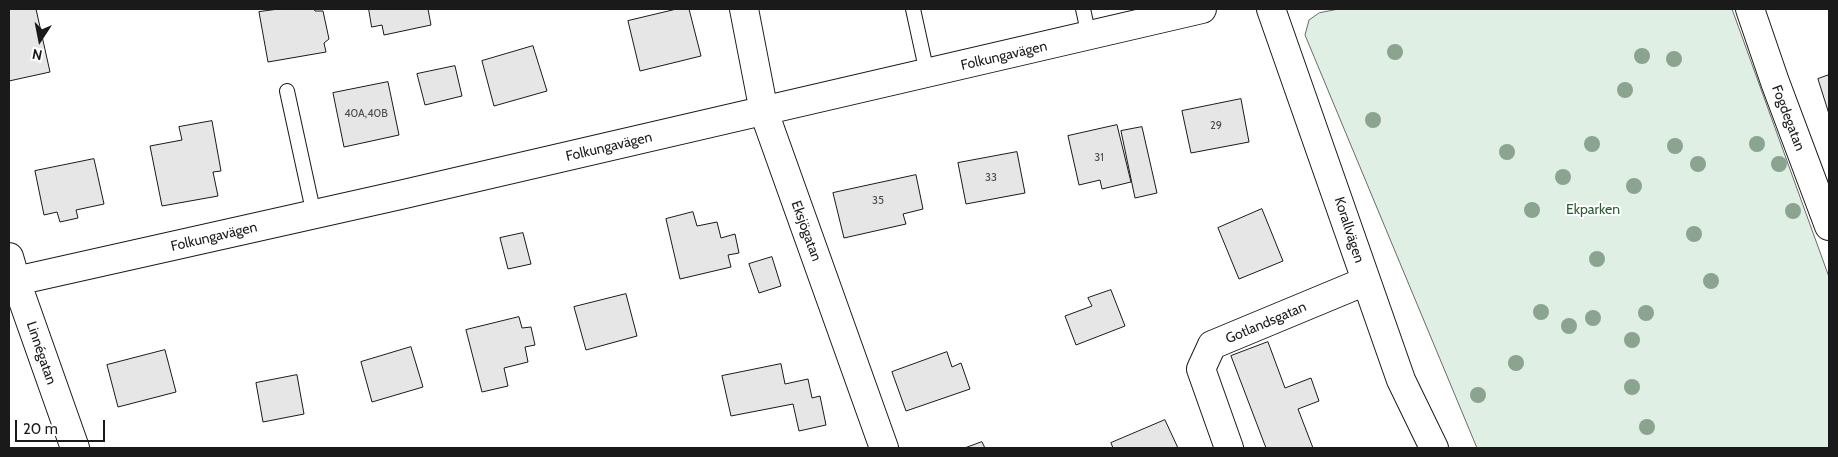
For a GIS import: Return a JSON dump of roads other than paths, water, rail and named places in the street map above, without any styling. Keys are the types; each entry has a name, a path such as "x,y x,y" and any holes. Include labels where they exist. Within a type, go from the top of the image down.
{"street":[{"name":"Eksjögatan","path":"744,9 764,112 884,448"},
{"name":"Folkungavägen","path":"12,269 314,215 1202,9"},
{"name":"Korallvägen","path":"1271,9 1402,380 1434,448"},
{"name":"Fogdegatan","path":"1750,9 1829,226"},
{"name":"Linnégatan","path":"12,269 75,448"},
{"name":"Gotlandsgatan","path":"1229,448 1201,369 1212,345 1366,281"}],"lane":[{"path":"913,9 927,73"},
{"path":"1083,9 1089,36"},
{"path":"287,91 314,215"}],"park label":[{"name":"Ekparken","path":"1593,210"}]}
